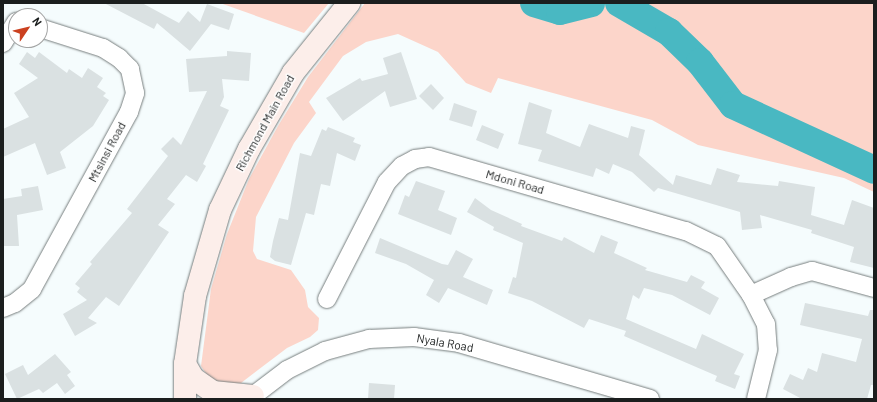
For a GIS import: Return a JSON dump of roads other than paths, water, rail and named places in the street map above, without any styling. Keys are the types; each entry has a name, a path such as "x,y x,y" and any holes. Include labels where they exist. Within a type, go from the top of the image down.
{"main road":[{"name":"Richmond Main Road","path":"185,399 185,364 199,276 220,210 248,149 293,73 349,3"},
{"path":"185,364 194,378 213,392 251,397"}],"street":[{"name":"Mtsinsi Road","path":"3,308 15,304 32,289 129,112 135,93 130,69 119,58 103,48 48,31"},
{"name":"Mdoni Road","path":"327,300 387,182 402,166 415,159 428,157 706,239 725,255 751,295 768,334 768,350 756,399"},
{"path":"751,295 790,277 812,271 874,288"},
{"name":"Nyala Road","path":"251,397 287,370 325,351 369,339 414,337 459,343 650,399"}],"waterway":[{"path":"534,3 560,11 591,3"},
{"path":"619,3 669,32 700,62 733,105 874,170"}]}
